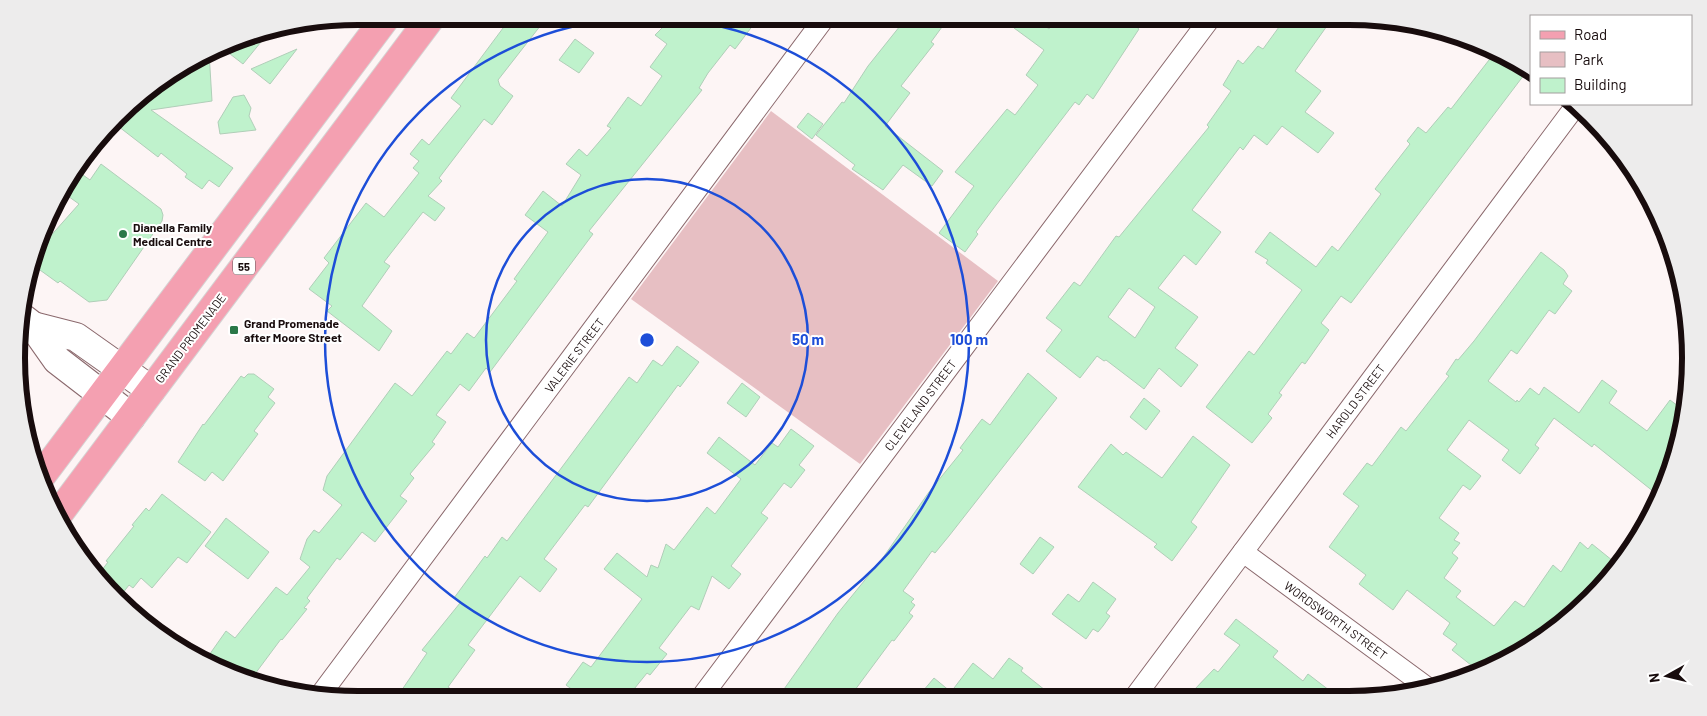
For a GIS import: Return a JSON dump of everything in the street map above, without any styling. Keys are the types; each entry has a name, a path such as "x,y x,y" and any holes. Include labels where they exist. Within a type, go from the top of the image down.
{"main road":[{"path":"45,471 380,25"},
{"name":"GRAND PROMENADE","path":"62,510 425,25"}],"street":[{"name":"VALERIE STREET","path":"326,689 819,25"},
{"name":"CLEVELAND STREET","path":"706,691 1205,25"},
{"name":"HAROLD STREET","path":"1139,691 1572,111"},
{"path":"27,321 76,337 150,390"},
{"path":"27,321 57,360 131,417"},
{"name":"WORDSWORTH STREET","path":"1243,552 1421,683"}],"green space":[{"path":"771,111 998,281 860,464 631,299"}],"building":[{"path":"505,25 541,25 498,80 500,86 513,96 492,125 484,119 439,178 442,181 428,196 445,208 435,221 423,212 384,262 390,266 362,306 392,331 379,351 327,311 332,306 309,289 329,263 324,258 366,203 384,217 419,173 413,168 419,161 410,154 422,139 429,145 461,106 451,98"},
{"path":"660,25 753,25 735,49 730,45 708,73 699,88 702,90 589,231 593,234 490,372 486,368 469,391 460,384 436,415 446,422 432,442 435,444 410,474 414,478 400,496 407,501 375,542 362,532 340,560 337,558 307,598 310,601 304,608 307,609 281,639 255,674 209,656 226,631 235,638 276,587 287,595 310,567 300,559 307,539 314,530 319,533 342,505 323,490 327,476 395,383 412,396 447,351 451,354 467,333 475,337 517,281 514,279 548,232 525,215 543,191 562,206 581,175 566,164 579,149 587,156 611,128 607,126 628,97 641,106 662,76 650,67 667,44 655,35 663,27"},
{"path":"901,25 943,25 931,42 934,44 901,86 910,93 885,126 943,171 932,186 903,165 883,190 852,169 855,165 816,135 842,102 844,103 868,66"},
{"path":"1016,25 1044,25 1049,29 1052,25 1134,25 1139,29 1093,99 1087,94 1079,105 1075,102 976,232 978,234 965,252 939,233 974,186 955,172 1007,109 1015,115 1038,85 1026,75 1044,50 1014,28"},
{"path":"1280,25 1328,25 1295,71 1321,91 1305,112 1334,133 1318,153 1282,126 1267,145 1254,135 1243,150 1240,147 1192,210 1221,232 1196,265 1184,255 1158,288 1198,317 1175,348 1198,365 1181,387 1159,368 1144,389 1106,360 1104,361 1097,356 1080,378 1046,351 1062,330 1046,318 1074,282 1080,286 1116,236 1119,237 1209,127 1207,125 1231,91 1223,85 1238,60 1243,64 1258,46 1263,49","holes":["1129,288 1155,307 1135,338 1108,317"]},
{"path":"264,39 243,64 227,52"},
{"path":"575,39 594,53 579,73 559,60"},
{"path":"297,49 270,84 251,69"},
{"path":"1491,57 1524,75 1351,303 1341,296 1321,323 1329,330 1305,364 1302,362 1279,393 1282,395 1268,414 1272,418 1252,443 1206,407 1249,351 1254,355 1302,290 1266,263 1268,260 1255,252 1270,232 1316,267 1332,246 1338,251 1381,194 1375,189 1410,144 1407,141 1418,127 1426,133 1448,107 1451,109"},
{"path":"209,60 212,101 151,110 233,168 219,187 209,180 202,189 185,177 187,174 161,153 158,157 119,127 155,94"},
{"path":"244,95 251,108 249,116 256,130 220,134 218,122 233,97"},
{"path":"808,113 823,124 812,139 797,127"},
{"name":"Dianella Family Medical Centre","path":"101,164 161,209 163,215 162,221 107,300 89,302 60,281 58,283 37,268 47,240 79,204 67,196 70,191 81,173 90,180"},
{"path":"1541,252 1564,270 1568,276 1563,284 1572,291 1555,314 1549,310 1517,354 1511,350 1488,381 1516,402 1517,400 1519,402 1530,388 1539,395 1544,387 1579,413 1602,380 1617,391 1609,403 1647,431 1670,400 1678,406 1671,444 1654,492 1594,444 1592,447 1554,418 1535,445 1539,448 1520,474 1502,460 1509,450 1469,420 1447,450 1481,476 1470,490 1463,485 1439,518 1459,533 1454,540 1460,543 1452,553 1458,558 1444,578 1461,591 1456,597 1494,626 1515,601 1524,607 1553,565 1561,572 1580,542 1588,549 1592,544 1613,561 1599,578 1552,622 1496,657 1473,667 1452,650 1457,644 1443,634 1450,623 1407,590 1393,610 1359,584 1366,575 1329,547 1359,506 1343,494 1367,463 1372,466 1401,427 1406,431 1449,376 1446,374 1456,359 1458,360"},
{"path":"677,346 699,362 680,387 678,385 588,507 585,505 544,559 557,569 540,592 520,576 468,645 475,650 448,687 454,691 401,691 427,653 422,650 460,603 454,598 485,556 487,558 502,537 507,541 629,377 637,383 653,360 662,366"},
{"path":"1028,373 1057,398 949,536 935,553 932,551 903,591 914,599 911,602 915,605 909,613 913,616 894,641 892,640 854,691 783,691 838,613 882,559 929,492 963,450 960,448 982,419 990,425"},
{"path":"248,374 254,374 274,389 268,397 275,403 254,431 258,434 223,481 212,472 205,481 178,462 203,424 241,376 244,378"},
{"path":"742,383 760,397 746,417 727,403"},
{"path":"1144,398 1160,411 1146,430 1130,417"},
{"path":"791,429 814,446 799,465 805,470 791,488 784,483 761,513 768,518 731,566 741,574 729,589 712,576 699,610 691,606 659,648 667,654 650,675 647,673 632,691 574,691 566,685 583,662 591,667 642,599 604,569 617,553 647,577 651,565 658,568 666,544 674,550 707,507 715,514 741,479 707,453 719,437 755,465 772,443 778,447"},
{"path":"1193,436 1230,465 1191,522 1197,527 1172,561 1154,547 1157,544 1078,487 1111,444 1123,455 1126,452 1162,478"},
{"path":"162,494 211,532 187,563 178,557 152,588 141,578 133,588 129,585 123,593 102,570 108,562 106,561 134,526 132,525 146,508 149,511"},
{"path":"226,518 269,552 248,579 205,546"},
{"path":"1040,537 1054,547 1033,574 1020,564"},
{"path":"1093,582 1116,599 1106,613 1110,616 1103,626 1098,632 1093,629 1086,639 1052,614 1068,594 1079,602"},
{"path":"1236,619 1278,651 1273,657 1303,681 1308,674 1330,691 1195,691 1194,690 1214,669 1218,672 1240,645 1224,634"},
{"path":"1009,658 1023,668 1021,671 1046,691 952,691 973,663 993,679"},
{"path":"934,678 950,691 923,691"}],"place":[{"name":"Dianella Family Medical Centre","path":"123,234"},
{"name":"Grand Promenade after Moore Street","path":"234,330"}]}
